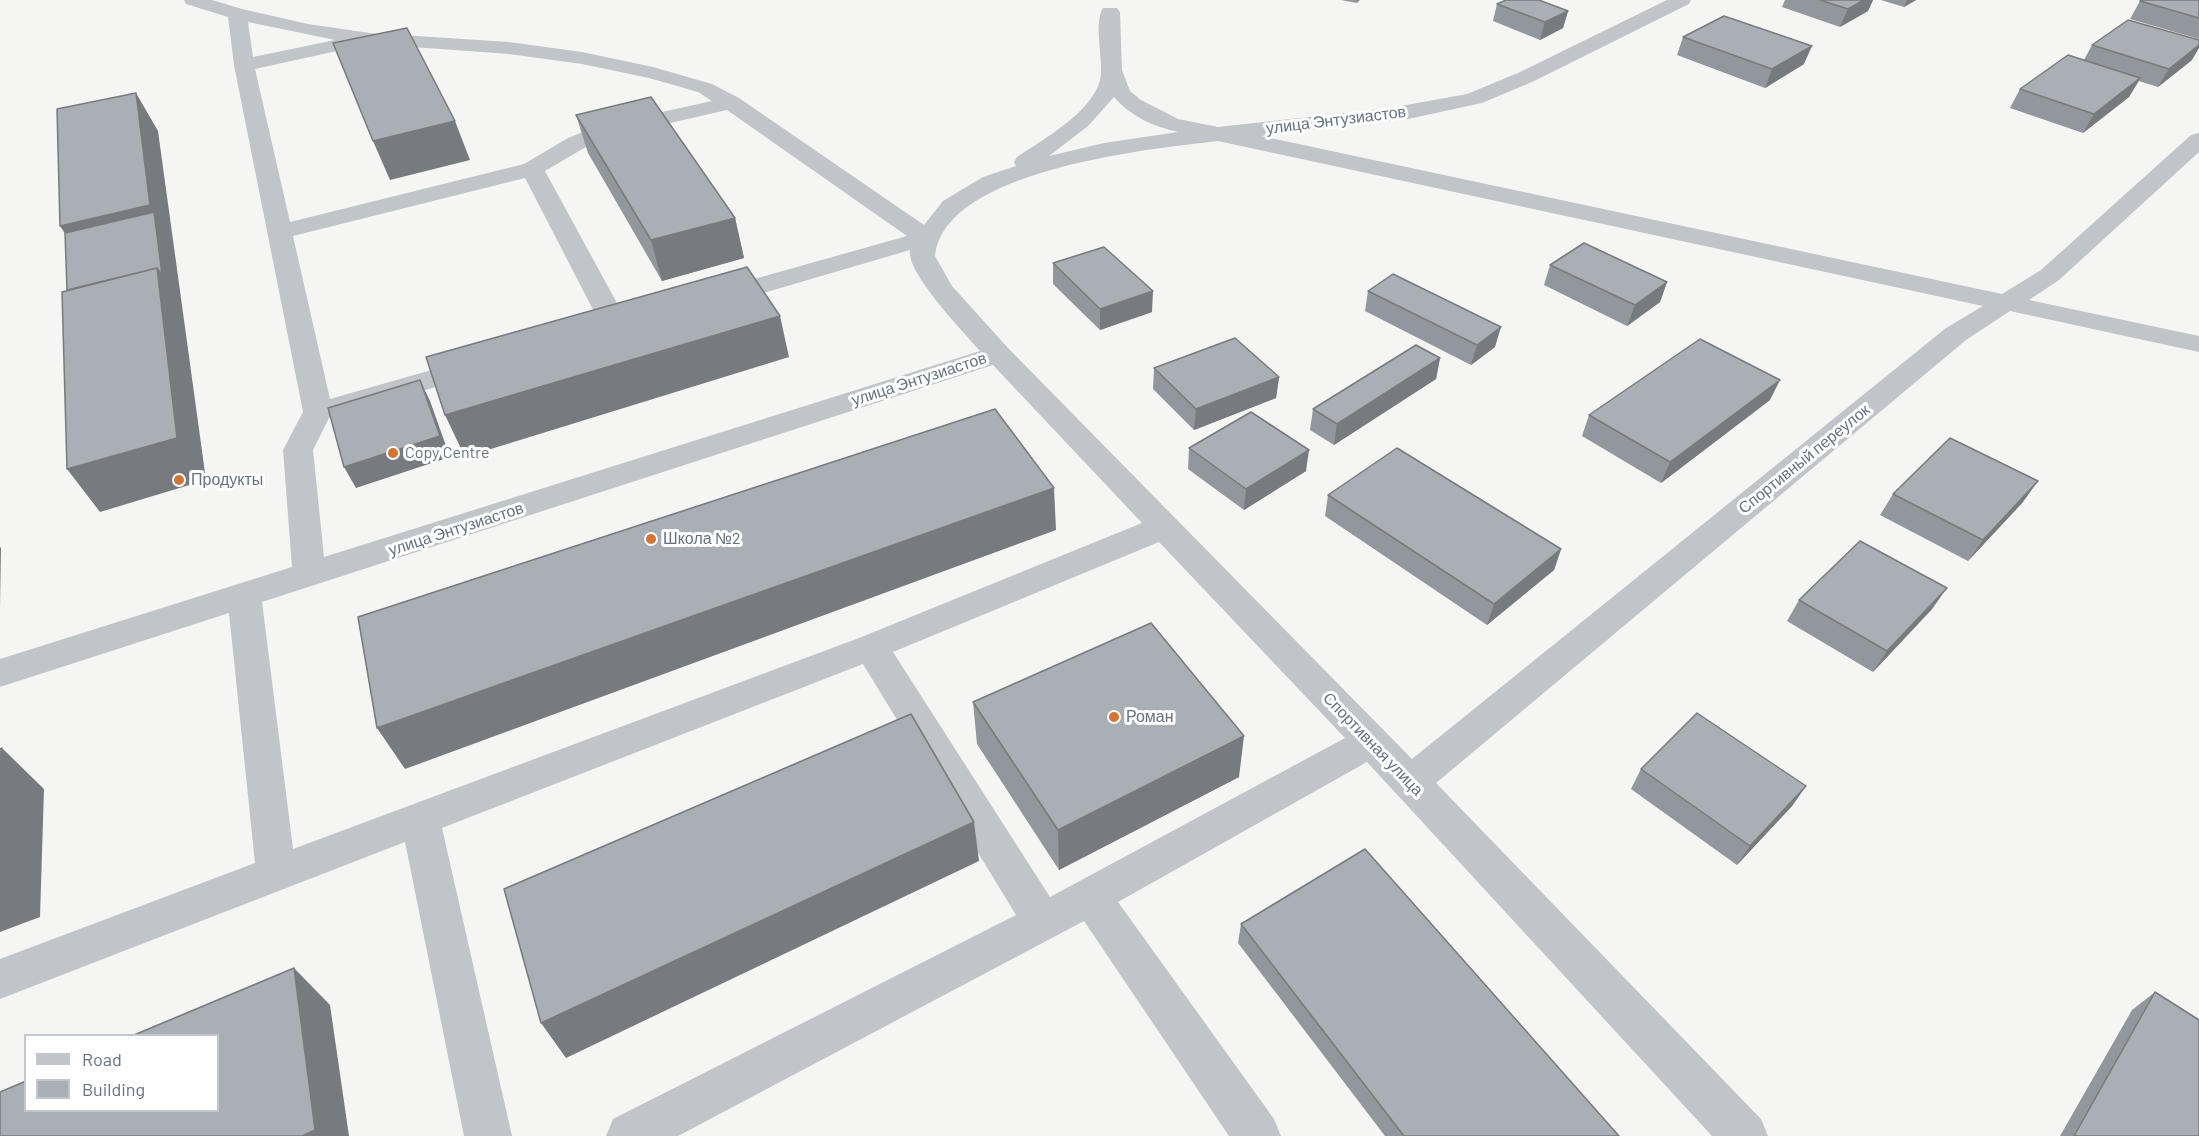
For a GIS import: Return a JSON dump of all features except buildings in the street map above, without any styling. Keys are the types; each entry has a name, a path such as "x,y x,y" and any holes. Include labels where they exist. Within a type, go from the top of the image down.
{"street":[{"path":"193,0 237,14 308,30 370,39 509,48 582,58 653,73 694,85 731,103 926,238"},
{"name":"улица Энтузиастов","path":"0,674 998,354 932,276 922,255 926,238 938,217 956,201 995,181 1086,153 1143,142 1320,124 1418,110 1495,92 1682,0"},
{"path":"1110,7 1108,61 1111,75 1129,103 1151,116 1215,134 2199,344"},
{"path":"237,14 244,65 318,412 298,450 309,576"},
{"path":"244,65 370,39"},
{"path":"995,181 1065,133 1097,106 1108,91 1111,75"},
{"path":"279,232 532,169 576,143 606,131 731,103"},
{"name":"Спортивный переулок","path":"1410,782 1956,334 2050,275 2199,140"},
{"path":"532,169 616,327"},
{"path":"696,304 926,238"},
{"name":"Спортивная улица","path":"998,354 1410,782 1744,1136"},
{"path":"318,412 501,359"},
{"path":"0,980 871,647 1164,527"},
{"path":"244,597 276,873"},
{"path":"871,647 1043,922"},
{"path":"630,1136 1043,922 1371,742"},
{"path":"420,818 488,1136"},
{"path":"1090,896 1257,1136"}],"place":[{"name":"Copy Centre","path":"393,453"},
{"name":"Продукты","path":"179,480"},
{"name":"Школа №2","path":"651,539"},
{"name":"Роман","path":"1114,717"}]}
